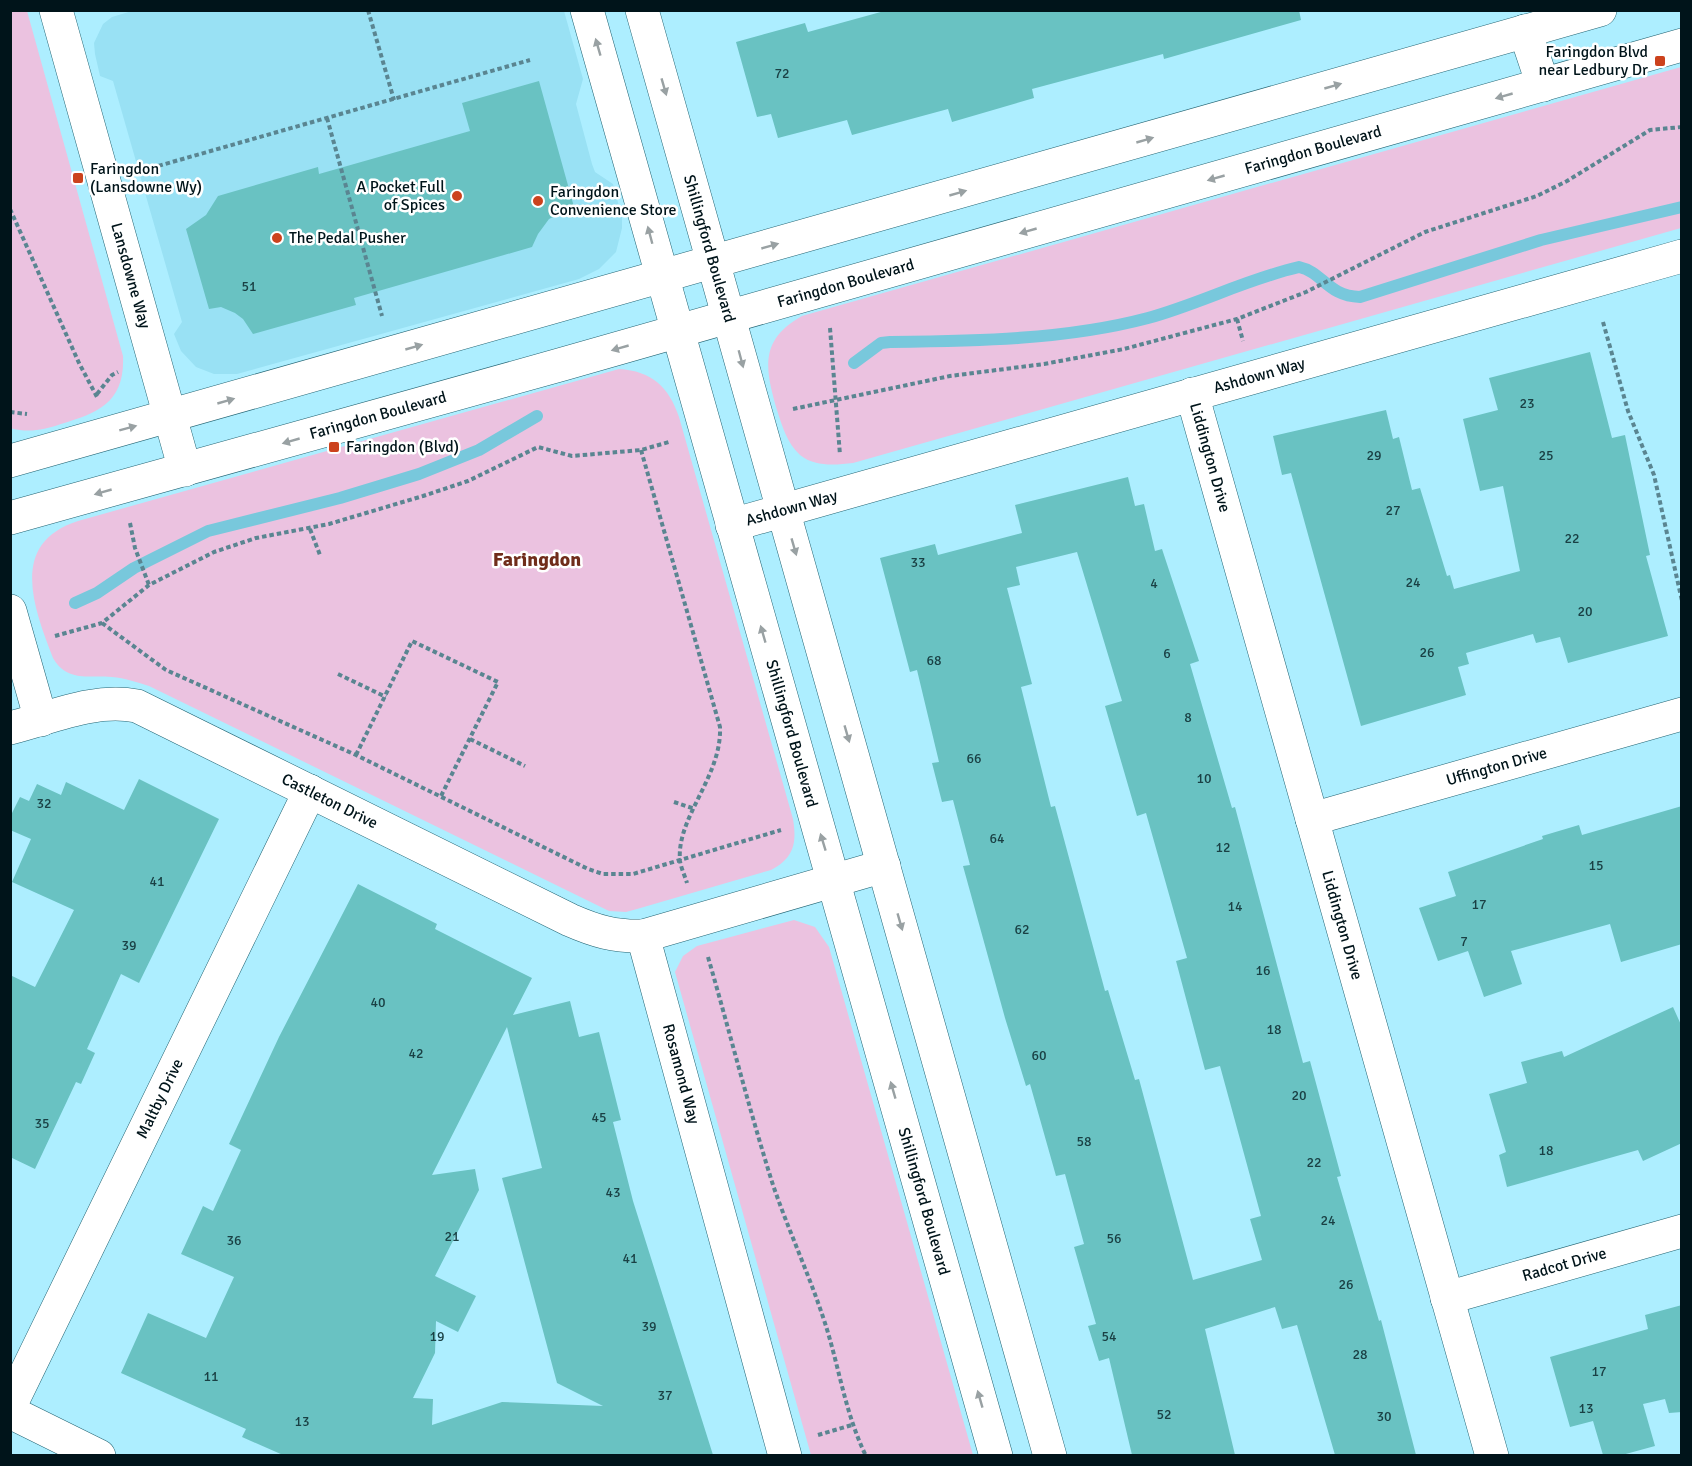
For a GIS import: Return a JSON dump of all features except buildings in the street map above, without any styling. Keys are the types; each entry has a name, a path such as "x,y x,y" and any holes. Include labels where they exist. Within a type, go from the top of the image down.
{"street":[{"name":"Lansdowne Way","path":"56,10 185,471"},
{"name":"Shillingford Boulevard","path":"587,10 676,332 996,1455"},
{"name":"Shillingford Boulevard","path":"642,10 1050,1455"},
{"path":"10,461 1600,10"},
{"path":"1525,31 1543,85"},
{"name":"Faringdon Boulevard","path":"10,518 185,471 1682,45"},
{"name":"Ashdown Way","path":"732,525 1682,255"},
{"name":"Liddington Drive","path":"1192,394 1492,1455"},
{"path":"10,610 20,645 26,724"},
{"name":"Castleton Drive","path":"26,724 92,704 114,702 137,706 578,924 620,937 643,936"},
{"name":"Uffington Drive","path":"1312,819 1682,714"},
{"name":"Maltby Drive","path":"10,1406 310,791"},
{"path":"643,936 884,866"},
{"name":"Rosamond Way","path":"643,936 785,1455"},
{"name":"Radcot Drive","path":"1448,1298 1682,1231"},
{"path":"10,1412 99,1455"}],"path":[{"path":"368,10 394,100"},
{"path":"144,170 530,60"},
{"path":"327,118 382,316"},
{"path":"788,410 836,398 950,376 1044,364 1124,349 1237,319 1339,277 1425,232 1544,193 1650,130 1682,127"},
{"path":"10,209 78,363 95,396 108,433"},
{"path":"829,319 841,465 848,492"},
{"path":"1602,322 1628,411 1654,475 1682,601"},
{"path":"95,396 112,375 155,363"},
{"path":"10,412 34,414"},
{"path":"20,645 102,623 149,585 194,560 234,544 310,528 447,489 538,447 572,456 641,450 676,440"},
{"path":"641,450 720,727 718,755 682,839 680,861 756,1129 791,1235 824,1318 849,1416 866,1455"},
{"path":"123,487 132,536 149,585"},
{"path":"310,528 320,555"},
{"path":"102,623 166,670 356,755 569,860 603,874 633,874 816,820"},
{"path":"356,755 412,641 498,682 441,796"},
{"path":"338,674 386,697"},
{"path":"470,739 525,766"},
{"path":"674,802 695,809"}],"shaded area":[{"path":"10,11 27,11 123,356 120,384 107,403 98,410 75,420 30,431 10,428"},
{"path":"132,11 564,11 583,79 576,104 592,164 595,172 613,184 622,217 622,228 616,252 599,269 579,279 237,374 214,374 196,367 181,351 174,334 182,322 113,81 100,76 95,54 94,43 103,24 112,17"},
{"path":"1681,67 1681,228 853,463 825,464 806,459 788,440 783,428 770,381 769,357 778,335 802,316"},
{"path":"619,369 641,373 658,382 670,397 679,417 793,819 792,849 785,860 771,870 626,912 609,911 149,686 117,678 71,674 59,666 53,658 39,618 32,578 34,560 42,544 56,531 78,521"},
{"path":"794,920 815,927 829,947 973,1455 811,1455 675,972 683,956 697,946"}],"waterway":[{"path":"854,363 881,343 1020,338 1117,325 1167,312 1261,278 1299,267 1314,274 1340,293 1360,297 1541,240 1682,207"},
{"path":"75,603 97,593 134,568 208,531 340,498 419,474 479,450 537,416"}],"place":[{"name":"Faringdon Blvd near Ledbury Dr","path":"1660,61"},
{"name":"Faringdon (Lansdowne Wy)","path":"78,178"},
{"name":"A Pocket Full of Spices","path":"457,196"},
{"name":"Faringdon Convenience Store","path":"538,201"},
{"name":"The Pedal Pusher","path":"277,238"},
{"name":"Faringdon (Blvd)","path":"334,447"}],"district":[{"name":"Faringdon","path":"537,559"}]}
